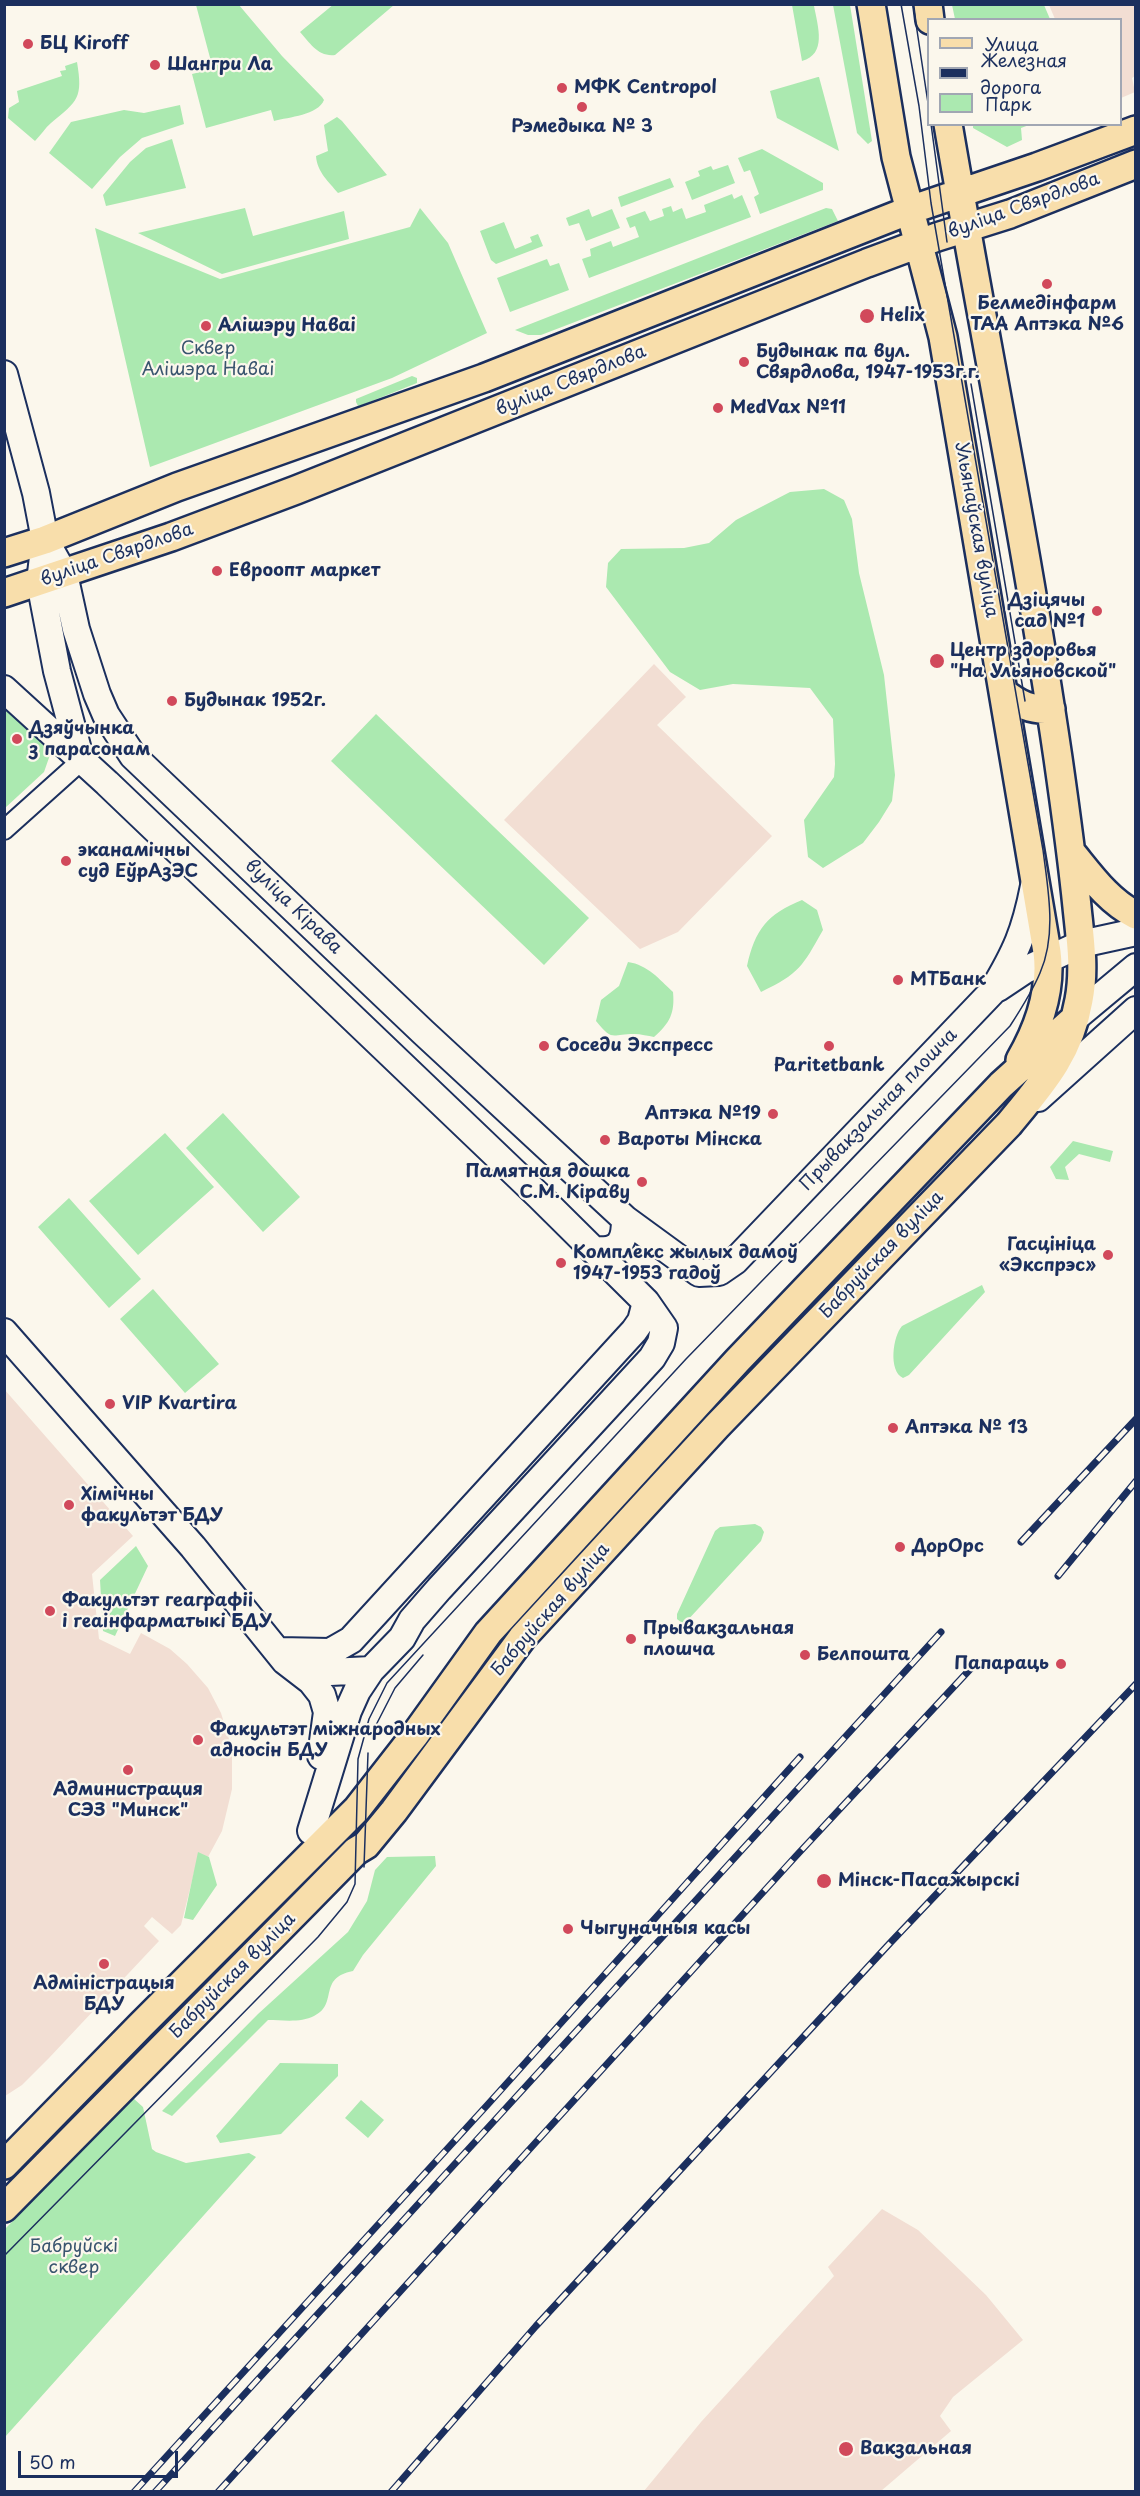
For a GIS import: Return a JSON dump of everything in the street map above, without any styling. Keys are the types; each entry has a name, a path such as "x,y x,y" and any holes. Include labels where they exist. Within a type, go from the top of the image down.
{"main road":[{"name":"Ульянаўская вуліца","path":"871,4 896,157 943,337 1048,959 1045,1000 1036,1031 1020,1059 1001,1085"},
{"path":"948,126 999,398 1051,709 1072,852 1081,944 1081,986 1076,1017 1001,1085"},
{"name":"вуліца Свярдлова","path":"4,553 45,540 157,495 484,378 909,210 1037,167 1136,130"},
{"name":"вуліца Свярдлова","path":"4,593 52,578 296,490 920,244 1010,214 1136,164"},
{"path":"1003,692 1026,707 1039,710 1051,709"},
{"path":"1072,852 1110,897 1123,909 1136,915"},
{"name":"Бабруйская вуліца","path":"4,2208 356,1851 366,1845 394,1811 522,1638 717,1426 1009,1124 1052,1071 1068,1042 1076,1017"},
{"name":"Бабруйская вуліца","path":"4,2165 367,1798 488,1633 737,1360 1001,1085"}],"street":[{"name":"вуліца Кірава","path":"4,374 36,493 52,578 57,671 81,761"},
{"name":"вуліца Кірава","path":"52,578 76,629 106,715 133,756 432,1040 626,1219 668,1251"},
{"path":"4,689 107,783 593,1250 646,1302 664,1328 661,1343 652,1358 447,1581 412,1620 402,1638 371,1670 348,1711 303,1863 322,1886"},
{"path":"4,830 81,761"},
{"name":"Прывакзальная плошча","path":"668,1251 699,1273 719,1272 735,1261 992,992 1013,957 1026,926 1035,879"},
{"path":"992,992 1025,970 1081,944 1136,932"},
{"path":"1076,1017 1136,967"},
{"name":"Бабруйская вуліца","path":"1009,1124 1136,1010"},
{"path":"593,1250 607,1251 619,1245 625,1234 626,1219"},
{"path":"279,1651 330,1652 351,1640 634,1331 641,1321 646,1302"},
{"path":"4,1332 193,1547 285,1661 311,1681 322,1695 327,1713 311,1831"},
{"path":"279,1651 330,1672 371,1670"}],"shaded area":[{"path":"1049,5 1135,5 1135,76 1132,78 1135,92 1122,98 1122,18 1055,18"},
{"path":"654,664 686,697 657,725 772,836 678,932 640,949 504,820"},
{"path":"4,1389 133,1536 92,1574 99,1639 130,1654 141,1633 170,1649 208,1688 221,1713 232,1749 232,1789 222,1831 208,1857 199,1853 181,1925 172,1934 152,1917 144,1926 159,1941 49,2058 22,2085 5,2096"},
{"path":"882,2209 918,2230 986,2295 1023,2340 953,2397 940,2416 951,2431 881,2491 644,2491 701,2422 834,2276 828,2267"}],"green space":[{"path":"334,4 394,5 335,55 329,55 319,52 300,32"},
{"path":"196,5 239,5 282,56 322,97 324,100 321,105 302,115 274,121 271,110 206,128 192,74 213,69"},
{"path":"792,5 814,6 817,22 818,46 810,57 802,61"},
{"path":"833,5 850,5 872,141 868,144 857,133"},
{"path":"952,5 1044,5 1050,18 955,18"},
{"path":"77,62 79,91 73,104 35,141 8,118 9,108 19,102 17,91 62,76 60,71 66,70 65,66"},
{"path":"819,77 839,151 777,118 770,91"},
{"path":"180,105 184,124 142,138 120,157 92,189 49,153 71,122 124,110 144,113"},
{"path":"337,117 387,175 338,193 331,185 321,172 316,156 328,151 324,125"},
{"path":"973,126 1026,126 1021,128 1022,140 1007,147"},
{"path":"172,139 186,188 106,206 103,195 130,162 146,148"},
{"path":"762,149 823,183 823,190 760,214 754,197 759,194 750,170 744,172 738,158"},
{"path":"728,165 735,183 692,200 685,182 700,176 698,171 711,166 713,170"},
{"path":"670,178 674,187 621,207 618,197"},
{"path":"732,194 734,199 742,195 751,217 589,278 582,259 591,256 590,249 611,241 613,247 639,237 635,226 630,228 626,218 645,211 650,221 664,216 662,209 671,206 673,212 682,208 686,219 706,212 704,205"},
{"path":"245,208 253,236 344,211 349,239 222,274 138,233"},
{"name":"Сквер Алішэра Наваі","path":"420,208 448,243 487,333 392,378 150,467 95,228 220,279 410,227"},
{"path":"826,208 832,209 838,221 541,335 528,335 515,330"},
{"path":"589,209 592,217 612,209 620,228 586,241 579,223 569,226 566,218"},
{"path":"504,222 515,249 532,242 530,237 538,234 543,246 496,264 491,260 480,231"},
{"path":"547,259 550,266 559,263 569,290 510,312 497,278"},
{"path":"412,376 417,378 417,383 358,406 356,399"},
{"path":"824,489 844,500 852,519 859,573 884,675 895,775 892,801 863,843 823,868 808,857 804,820 834,777 833,719 810,688 733,684 700,690 670,672 606,587 608,563 621,549 684,548 709,543 736,520 790,492"},
{"path":"5,704 51,752 44,772 5,808"},
{"path":"376,714 589,918 544,965 331,761"},
{"path":"802,900 817,910 823,930 799,968 784,980 761,992 747,966 754,942 771,918"},
{"path":"628,962 647,969 673,992 670,1017 654,1037 637,1034 609,1034 596,1021 601,1000 619,986"},
{"path":"223,1113 300,1197 263,1232 186,1148"},
{"path":"165,1133 214,1187 138,1255 89,1201"},
{"path":"1073,1141 1113,1151 1110,1162 1079,1154 1065,1167 1069,1180 1056,1179 1050,1167"},
{"path":"69,1198 141,1279 109,1308 38,1227"},
{"path":"982,1285 985,1292 909,1375 903,1378 898,1374 894,1361 894,1345 902,1326"},
{"path":"153,1289 219,1364 185,1393 120,1319"},
{"path":"755,1524 764,1532 761,1541 685,1623 682,1623 677,1619 677,1614 715,1531 720,1527"},
{"path":"136,1546 148,1566 115,1636 103,1631 100,1580"},
{"path":"198,1852 209,1857 217,1885 193,1920 184,1918"},
{"path":"435,1856 436,1866 363,1955 353,1971 335,1979 331,1985 326,2005 321,2011 303,2020 268,2020 172,2116 162,2111 258,2014 348,1932 367,1901 375,1870 387,1857"},
{"path":"280,2063 338,2064 338,2076 281,2134 220,2143 216,2136"},
{"name":"Бабруйскі сквер","path":"133,2098 143,2107 152,2149 156,2152 186,2163 249,2153 256,2157 5,2437 5,2229"},
{"path":"361,2100 384,2120 368,2138 345,2118"}],"tram line":[{"path":"4,2256 318,1937 347,1902 355,1884 358,1759 369,1719 387,1683 686,1359 1010,1026 1040,973 1050,927 1049,896 1043,850 931,203 919,106 901,4"},
{"path":"913,4 927,96"},
{"path":"931,126 947,242"},
{"path":"971,384 1025,701"},
{"path":"375,1727 395,1688 423,1655"},
{"path":"364,1867 368,1753"}],"railway":[{"path":"1021,1542 1136,1419"},
{"path":"1058,1576 1136,1481"},
{"path":"155,2492 941,1632"},
{"path":"218,2492 796,1856 975,1664"},
{"path":"391,2492 536,2326 891,1942 1136,1684"},
{"path":"134,2492 490,2102 800,1757"}],"place":[{"name":"БЦ Kiroff","path":"28,44"},
{"name":"Шангри Ла","path":"155,65"},
{"name":"МФК Centropol","path":"562,88"},
{"name":"Рэмедыка № 3","path":"582,107"},
{"name":"Белмедінфарм ТАА Аптэка №6","path":"1047,284"},
{"name":"Helix","path":"867,316"},
{"name":"Алішэру Наваі","path":"206,326"},
{"name":"Будынак па вул. Свярдлова, 1947-1953г.г.","path":"744,362"},
{"name":"MedVax №11","path":"718,408"},
{"name":"Евроопт маркет","path":"217,571"},
{"name":"Дзіцячы сад №1","path":"1097,611"},
{"name":"Центр здоровья \"На Ульяновской\"","path":"937,661"},
{"name":"Будынак 1952г.","path":"172,701"},
{"name":"Дзяўчынка з парасонам","path":"17,739"},
{"name":"эканамічны суд ЕўрАзЭС","path":"66,861"},
{"name":"МТБанк","path":"898,980"},
{"name":"Соседи Экспресс","path":"544,1046"},
{"name":"Paritetbank","path":"829,1046"},
{"name":"Аптэка №19","path":"773,1114"},
{"name":"Вароты Мінска","path":"605,1140"},
{"name":"Памятная дошка С.М. Кіраву","path":"642,1182"},
{"name":"Гасцініца «Экспрэс»","path":"1108,1255"},
{"name":"Комплекс жылых дамоў 1947-1953 гадоў","path":"561,1263"},
{"name":"VIP Kvartira","path":"110,1404"},
{"name":"Аптэка № 13","path":"893,1428"},
{"name":"Хімічны факультэт БДУ","path":"69,1505"},
{"name":"ДорОрс","path":"900,1547"},
{"name":"Факультэт геаграфіі і геаінфарматыкі БДУ","path":"50,1611"},
{"name":"Прывакзальная плошча","path":"631,1639"},
{"name":"Белпошта","path":"805,1655"},
{"name":"Папараць","path":"1061,1664"},
{"name":"Факультэт міжнародных адносін БДУ","path":"198,1740"},
{"name":"Администрация СЭЗ \"Минск\"","path":"128,1770"},
{"name":"Мінск-Пасажырскі","path":"824,1881"},
{"name":"Чыгуначныя касы","path":"568,1929"},
{"name":"Адміністрацыя БДУ","path":"104,1964"},
{"name":"Вакзальная","path":"846,2449"}]}
